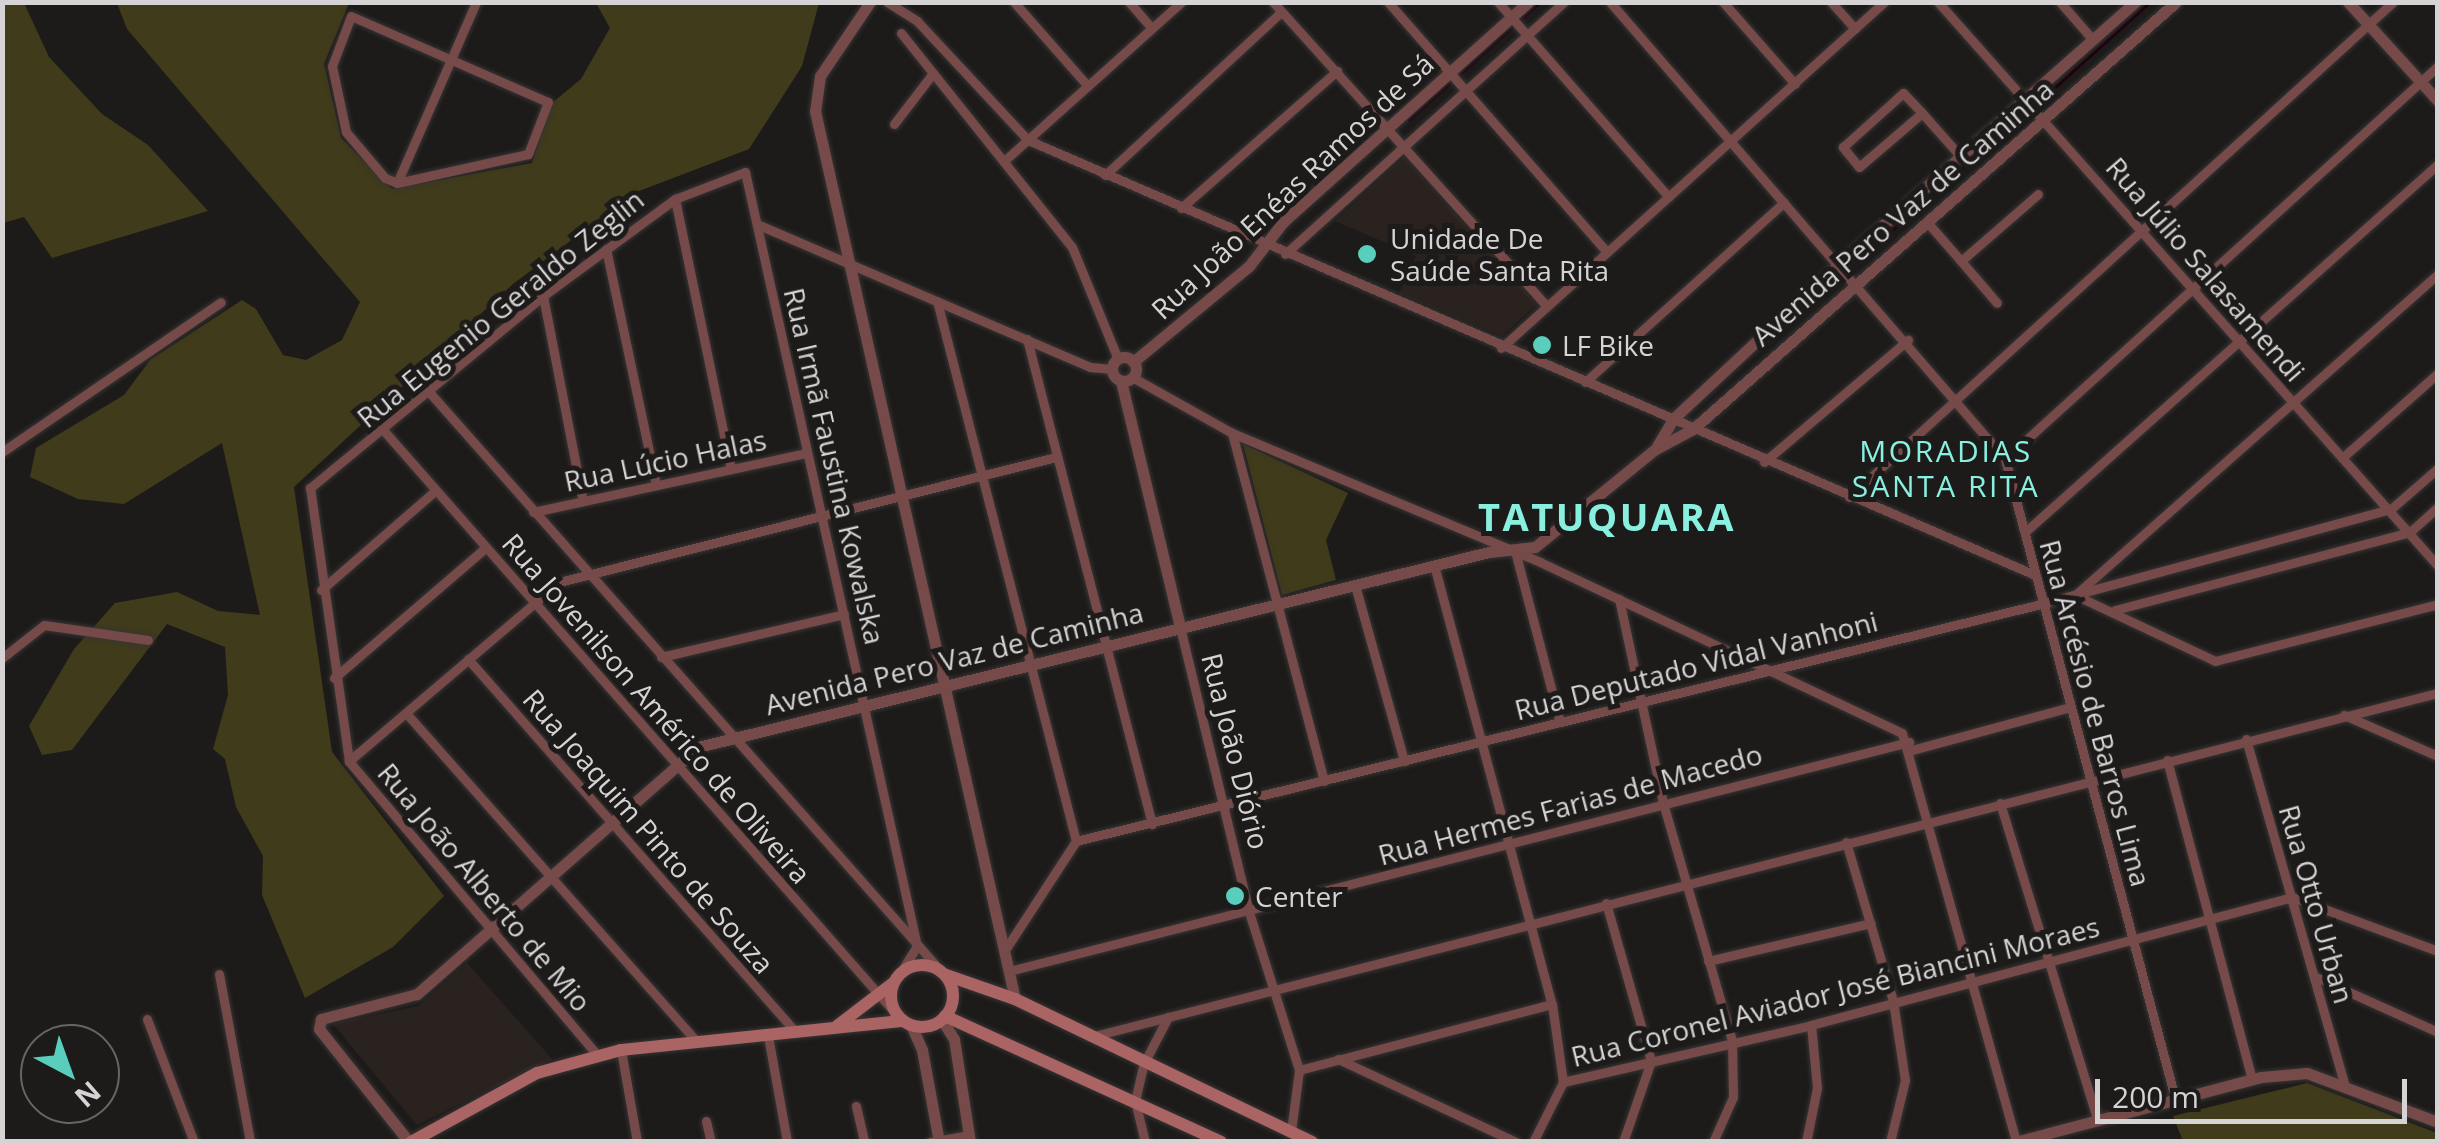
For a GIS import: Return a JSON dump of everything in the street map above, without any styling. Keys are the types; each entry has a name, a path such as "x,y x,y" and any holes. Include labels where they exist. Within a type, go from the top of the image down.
{"main road":[{"path":"830,1030 920,964 942,972 953,992 944,1018"},
{"name":"Rua Jovenilson Américo de Oliveira","path":"942,972 1015,999 1312,1142"},
{"path":"897,978 903,1020"},
{"path":"410,1142 492,1094 621,1050 944,1018 1221,1142"},
{"path":"954,1039 969,1027"}],"street":[{"path":"396,182 476,2"},
{"path":"870,2 820,76 815,110 1015,999"},
{"path":"887,2 917,20 1028,140 1264,246 1674,418 1764,462 2035,575"},
{"path":"1014,2 1088,85"},
{"path":"1129,2 1152,28"},
{"path":"1004,161 1181,2"},
{"path":"1273,2 1547,306"},
{"path":"1388,2 1607,252"},
{"path":"1498,2 1670,198"},
{"name":"Rua João Enéas Ramos de Sá","path":"1133,362 1250,266 1264,246 1388,126 1528,2"},
{"name":"Rua João Enéas Ramos de Sá","path":"1286,254 1464,88 1564,2"},
{"name":"Rua Arcésio de Barros Lima","path":"1610,2 1959,398 2005,458 2087,780 2175,1098"},
{"path":"1723,2 1796,84"},
{"path":"1831,2 1855,29"},
{"path":"1502,348 1884,2"},
{"name":"Rua Júlio Salasamendi","path":"1938,2 2438,566"},
{"path":"2060,2 2093,40"},
{"name":"Avenida Pero Vaz de Caminha","path":"1654,450 1674,418 1840,263 2135,2"},
{"name":"Avenida Pero Vaz de Caminha","path":"410,1142 319,1029 321,1019 417,994 698,747 1355,584 1514,551 1554,534 1654,450 1693,429 2176,2"},
{"path":"2348,2 2438,102"},
{"path":"1849,496 2393,2"},
{"path":"1106,175 1281,12"},
{"path":"350,16 450,59 548,102 528,154 396,182 385,178 346,132 332,66 350,16"},
{"path":"901,33 1072,247 1115,364 1127,379 1232,433 1514,551 1890,724 1911,746 1926,822 2015,1141 2252,1080 2307,1073 2344,1082 2438,1122"},
{"path":"2005,458 2438,66"},
{"path":"1181,208 1337,70"},
{"path":"894,124 933,73"},
{"path":"1922,113 1860,168 1843,147 1903,93 1922,113 1961,157"},
{"path":"2025,532 2438,164"},
{"name":"Rua Eugenio Geraldo Zeglin","path":"308,506 319,475 385,432 543,296 675,199 745,172"},
{"name":"Rua Irmã Faustina Kowalska","path":"745,172 917,946"},
{"path":"1961,261 2038,194"},
{"path":"675,199 731,469"},
{"path":"1585,382 1784,202"},
{"path":"1927,222 1997,303"},
{"path":"758,226 1090,367 1133,362 1127,379"},
{"path":"606,249 656,485"},
{"path":"2438,274 2075,595 2115,610 2215,661 2438,604"},
{"path":"543,296 583,501"},
{"path":"938,301 1076,840 1005,950"},
{"path":"2,452 221,302"},
{"path":"1027,339 1052,458 1152,824"},
{"path":"1764,462 1908,340"},
{"path":"2342,458 2438,374"},
{"name":"Rua João Diório","path":"1127,379 1180,628 1227,806 1248,910 1299,1070 1291,1132"},
{"name":"Rua Jovenilson Américo de Oliveira","path":"430,393 942,972"},
{"name":"Rua Jovenilson Américo de Oliveira","path":"385,432 674,768 877,998 903,1020"},
{"path":"1232,433 1324,781"},
{"name":"Rua Lúcio Halas","path":"533,512 807,452"},
{"path":"349,761 559,582 1052,458"},
{"name":"Rua Deputado Vidal Vanhoni","path":"1076,840 1227,806 1771,666 2042,604 2391,509 2438,468"},
{"path":"320,590 435,491"},
{"name":"Rua João Alberto de Mio","path":"308,506 349,761 598,1056"},
{"path":"2115,610 2410,532 2438,507"},
{"path":"334,678 485,548"},
{"path":"1514,551 1560,722"},
{"path":"1434,566 1527,924 1552,1004 1563,1082 1533,1142"},
{"path":"1355,584 1404,761"},
{"path":"2100,587 2101,606"},
{"path":"1619,599 1638,702 1732,1040 1733,1097 1713,1142"},
{"path":"661,657 844,614"},
{"path":"2,658 44,624 148,640"},
{"name":"Rua Joaquim Pinto de Souza","path":"468,660 796,1032"},
{"path":"1091,1037 2342,714 2438,693"},
{"name":"Rua Hermes Farias de Macedo","path":"1009,971 1507,847 1664,803 2068,708"},
{"path":"406,713 698,1042"},
{"path":"2342,714 2438,756"},
{"name":"Rua Otto Urban","path":"2246,739 2344,1082"},
{"path":"2167,760 2252,1080"},
{"path":"2000,803 2097,1119"},
{"path":"1846,842 1893,1001 1905,1080 1890,1142"},
{"path":"2292,897 2438,951"},
{"name":"Rua Coronel Aviador José Biancini Moraes","path":"1563,1082 1811,1024 2292,897"},
{"path":"1606,903 1651,1061 1623,1142"},
{"path":"1708,962 1871,923"},
{"path":"897,978 917,946"},
{"path":"219,974 250,1142"},
{"path":"2316,977 2438,1032"},
{"path":"1299,1070 1552,1004"},
{"path":"1145,1142 1135,1101 1144,1063 1168,1017"},
{"path":"903,1020 922,1050 936,1141 970,1138 954,1039 944,1018"},
{"path":"146,1019 194,1142"},
{"path":"1806,1142 1817,1088 1811,1024"},
{"path":"768,1036 787,1142"},
{"path":"621,1050 636,1142"},
{"path":"1338,1059 1516,1142"},
{"path":"856,1106 864,1142"},
{"path":"706,1122 711,1142"}],"shaded area":[{"path":"3,2 24,3 49,57 102,114 148,145 208,211 52,258 24,217 3,223"},
{"path":"117,3 349,3 324,64 341,138 392,189 532,163 552,103 581,79 610,28 596,3 819,3 802,66 749,149 634,193 513,284 294,487 332,752 444,896 393,947 305,998 262,895 263,856 236,807 225,759 213,749 228,695 225,647 167,624 72,750 42,755 29,726 74,649 115,603 177,592 218,611 260,615 222,443 124,504 78,499 30,477 36,448 124,395 150,360 242,300 256,309 283,355 306,360 342,340 360,302 127,29"},
{"path":"1404,157 1537,304 1502,336 1399,293 1416,256 1335,221"},
{"path":"1243,444 1348,493 1326,540 1336,580 1282,595"},
{"path":"467,963 552,1059 417,1125 333,1024 418,1006"},
{"path":"2307,1083 2437,1133 2437,1141 2183,1141 2173,1116"}],"waterway":[{"path":"1458,76 1540,2"},
{"path":"2044,97 2150,2"},
{"path":"1409,120 1452,81"},
{"path":"1867,252 2025,112"}],"place":[{"name":"Unidade De Saúde Santa Rita","path":"1367,254"},
{"name":"LF Bike","path":"1542,345"},
{"name":"Center","path":"1235,896"}],"district":[{"name":"MORADIAS SANTA RITA","path":"1946,468"},
{"name":"TATUQUARA","path":"1607,517"}]}
